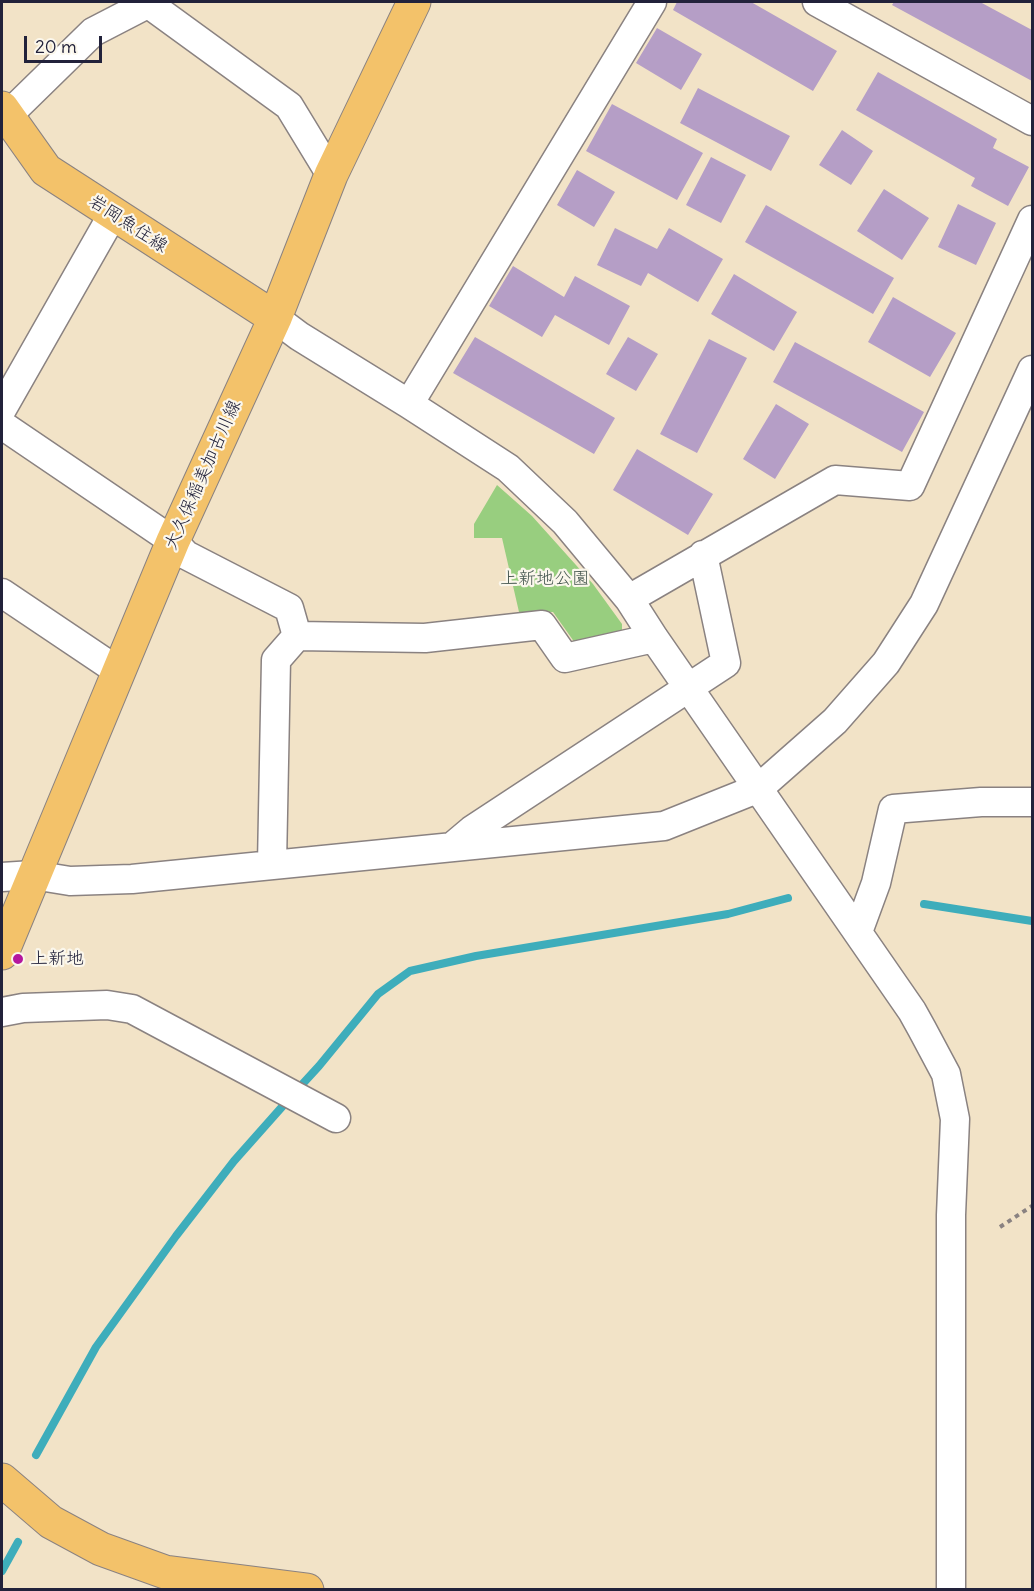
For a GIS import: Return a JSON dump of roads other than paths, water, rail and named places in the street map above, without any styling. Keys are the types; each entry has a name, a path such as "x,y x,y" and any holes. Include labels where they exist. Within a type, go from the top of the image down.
{"main road":[{"name":"大久保稲美加古川線","path":"2,953 17,876 118,671 173,541 275,318 331,175 414,2"},
{"name":"岩岡魚住線","path":"3,115 46,170 275,318"},
{"path":"2,1480 51,1522 101,1549 165,1572 308,1590"}],"street":[{"path":"3,115 93,32 148,2 289,106 331,175"},
{"path":"409,404 652,2"},
{"path":"817,2 1032,121"},
{"path":"2,409 113,214"},
{"path":"629,598 835,480 910,486 1032,220"},
{"path":"275,318 299,336 508,468 565,522 629,598 654,638 912,1011 946,1074 955,1119 951,1215 951,1590"},
{"path":"17,876 70,881 132,879 664,826 759,788 835,722 886,663 924,604 1032,370"},
{"path":"2,425 173,541 186,555 289,608 297,636"},
{"path":"453,846 472,830 726,663 703,555"},
{"path":"2,593 118,671"},
{"path":"272,864 276,660 297,636 425,638 542,625 565,658 654,638"},
{"path":"858,932 876,883 893,809 981,802 1032,802"},
{"path":"2,1012 23,1008 107,1005 132,1009 336,1118"}],"waterway":[{"path":"297,1090 378,994 410,971 476,956 728,914 788,898"},
{"path":"924,904 1032,921"},
{"path":"36,1455 96,1347 176,1236 234,1161 289,1099"},
{"path":"2,1571 18,1542"}],"place":[{"name":"上新地","path":"18,959"}],"park label":[{"name":"上新地公園","path":"545,579"}]}
